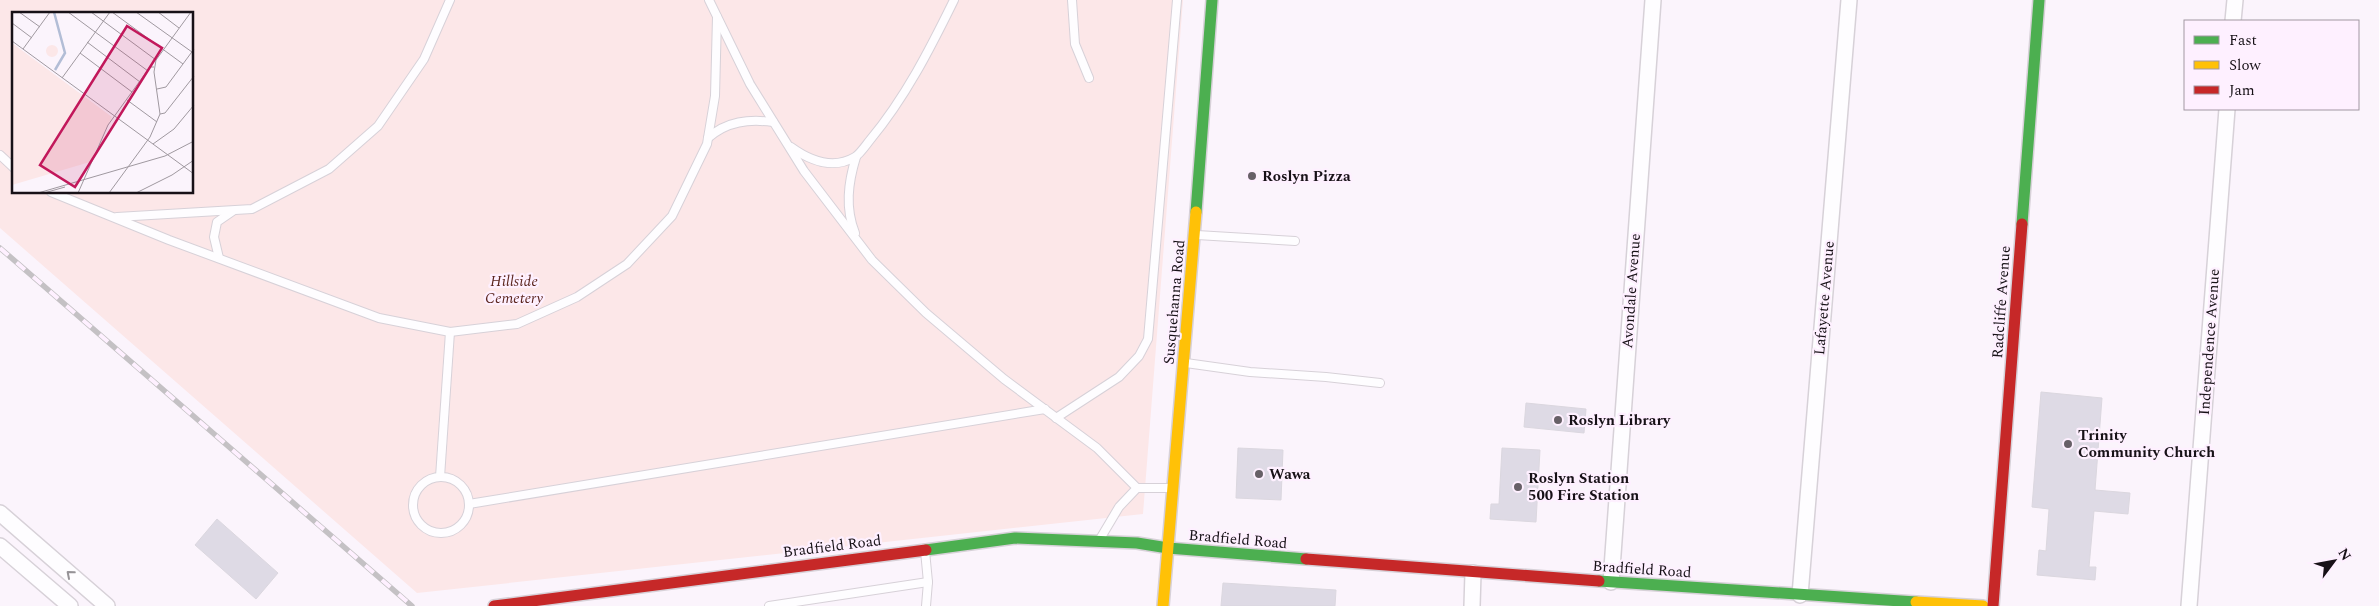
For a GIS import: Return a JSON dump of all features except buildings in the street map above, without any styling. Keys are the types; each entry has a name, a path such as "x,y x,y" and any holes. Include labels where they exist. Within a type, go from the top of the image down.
{"street":[{"name":"Susquehanna Road","path":"1164,606 1195,235 1212,0"},
{"name":"Avondale Avenue","path":"1610,582 1653,0"},
{"name":"Lafayette Avenue","path":"1800,595 1849,0"},
{"name":"Radcliffe Avenue","path":"1993,606 2039,0"},
{"path":"2234,20 2235,0"},
{"name":"Independence Avenue","path":"2189,606 2227,110"},
{"path":"0,513 107,606"},
{"name":"Bradfield Road","path":"494,606 1015,538 1100,540 1168,548 1473,573 1984,606"},
{"path":"0,546 70,606"},
{"path":"1472,606 1473,573"}],"lane":[{"path":"112,218 252,208 329,169 378,126 424,59 450,0"},
{"path":"709,0 750,84 773,122 804,171 872,260 926,313 1004,379 1097,448 1137,488 1174,488"},
{"path":"858,242 851,223 848,198 856,157 886,120 930,50 954,0"},
{"path":"1072,0 1075,44 1089,78"},
{"path":"1056,418 1119,377 1138,356 1148,339 1177,0"},
{"path":"56,194 112,218 379,318 450,332 517,324 577,297 627,264 672,216 707,144 716,96 717,17"},
{"path":"708,138 717,130 733,123 758,120 773,122"},
{"path":"788,145 806,158 822,163 835,163 856,157"},
{"path":"0,155 12,166"},
{"path":"219,258 214,237 217,222 234,210"},
{"path":"1195,235 1295,241"},
{"path":"440,477 450,332"},
{"path":"1184,362 1250,372 1334,377 1380,383"},
{"path":"469,504 1045,409"},
{"path":"440,477 448,478 463,488 469,504 468,514 457,528 439,533 422,525 416,518 414,500 423,484 440,477"},
{"path":"1100,540 1119,507 1137,488"},
{"path":"924,550 928,582 926,606"},
{"path":"769,606 928,582"}],"green space":[{"name":"Hillside Cemetery","path":"0,0 1183,0 1143,514 417,593 0,228"}],"railway":[{"path":"0,248 412,606"}],"traffic: fast":[{"path":"1196,212 1212,0"},
{"path":"2022,224 2039,0"},
{"path":"926,550 1015,538 1137,543 1168,548 1306,559"},
{"path":"1599,581 1916,602"}],"traffic: slow":[{"path":"1163,606 1196,212"},
{"path":"1916,602 1983,606"}],"traffic: jam":[{"path":"1993,606 2022,224"},
{"path":"494,606 926,550"},
{"path":"1306,559 1599,581"}],"place":[{"name":"Roslyn Pizza","path":"1252,176"},
{"name":"Roslyn Library","path":"1558,420"},
{"name":"Trinity Community Church","path":"2068,444"},
{"name":"Wawa","path":"1259,474"},
{"name":"Roslyn Station 500 Fire Station","path":"1518,487"}]}
